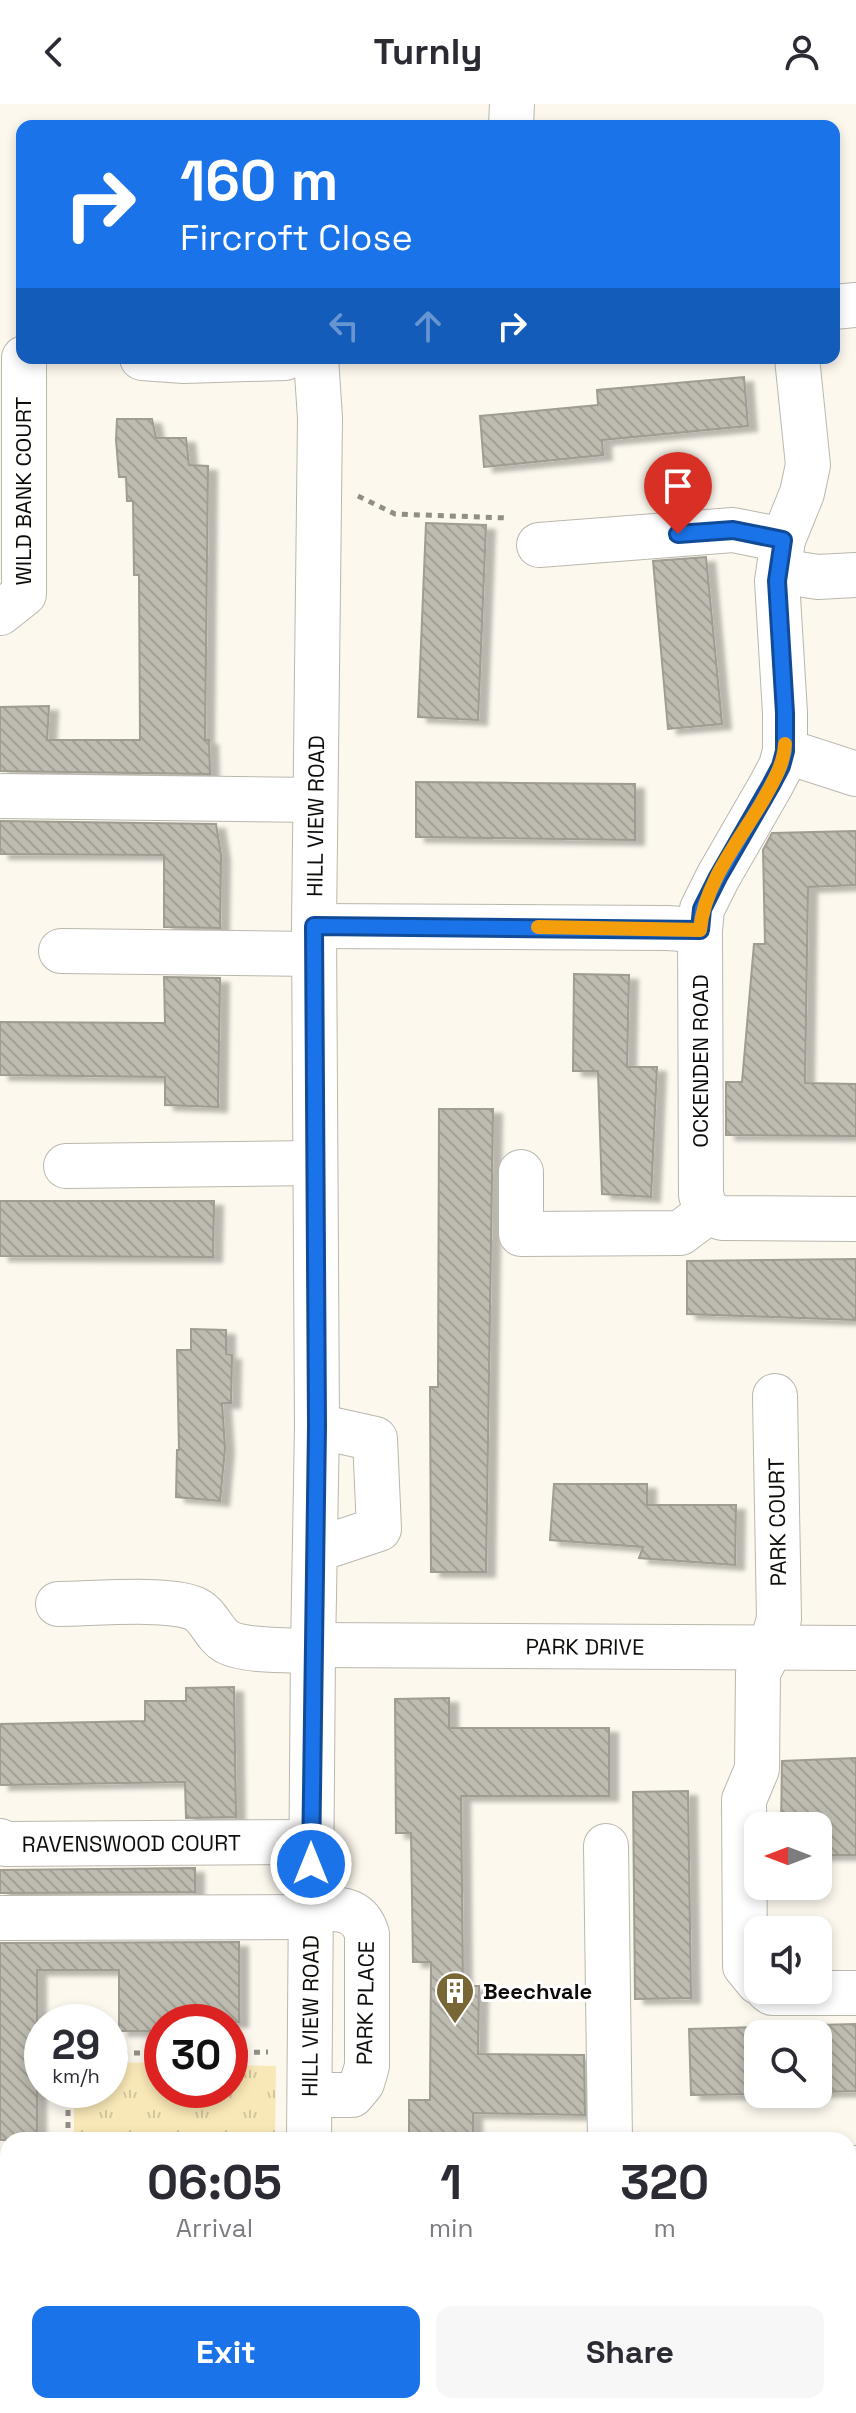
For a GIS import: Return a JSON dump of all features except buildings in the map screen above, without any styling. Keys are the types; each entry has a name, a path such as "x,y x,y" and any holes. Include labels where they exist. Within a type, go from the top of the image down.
{"street":[{"name":"WILD BANK COURT","path":"0,613 24,594 24,364"},
{"name":"HILL VIEW ROAD","path":"311,1913 317,1426 314,940 320,418 316,364"},
{"name":"OCKENDEN ROAD","path":"707,1213 701,1195 702,909 781,766 785,751 781,556 808,465 798,364"},
{"path":"539,545 733,530 818,577 856,575"},
{"path":"785,751 856,774"},
{"path":"0,796 315,800"},
{"path":"61,951 652,928 700,930"},
{"path":"66,1166 315,1163"},
{"path":"521,1172 521,1234 680,1233 707,1213 722,1218 856,1219"},
{"name":"PARK COURT","path":"745,1916 744,1800 757,1769 758,1673 771,1647 779,1619 775,1396"},
{"path":"316,1550 379,1529 375,1439 317,1426"},
{"name":"PARK DRIVE","path":"58,1604 165,1603 195,1608 226,1641 252,1647 856,1648"},
{"name":"RAVENSWOOD COURT","path":"0,1841 6,1844 311,1842"},
{"path":"606,1846 610,2132"},
{"name":"PARK PLACE","path":"310,2095 352,2095 362,2083 367,2066 367,1934 363,1923 357,1915 346,1911 311,1913"},
{"path":"0,1918 311,1913"},
{"path":"832,1993 856,1993"},
{"name":"HILL VIEW ROAD","path":"309,2132 310,2095"}],"path":[{"path":"362,496 395,514 523,519 539,545"},
{"path":"248,2053 271,2052"},
{"path":"68,2108 68,2132"}],"green space":[{"path":"128,2062 144,2063 144,2108 248,2108 248,2065 276,2066 275,2132 74,2132 74,2108 128,2108"}],"slow traffic":[{"path":"538,927 700,930 702,909 781,766 785,744"}],"place":[{"name":"Beechvale","path":"455,2025"}],"route":[{"path":"311,1864 317,1426 314,926 700,930 702,909 781,766 785,751 777,581 783,540 733,530 678,534"}]}
